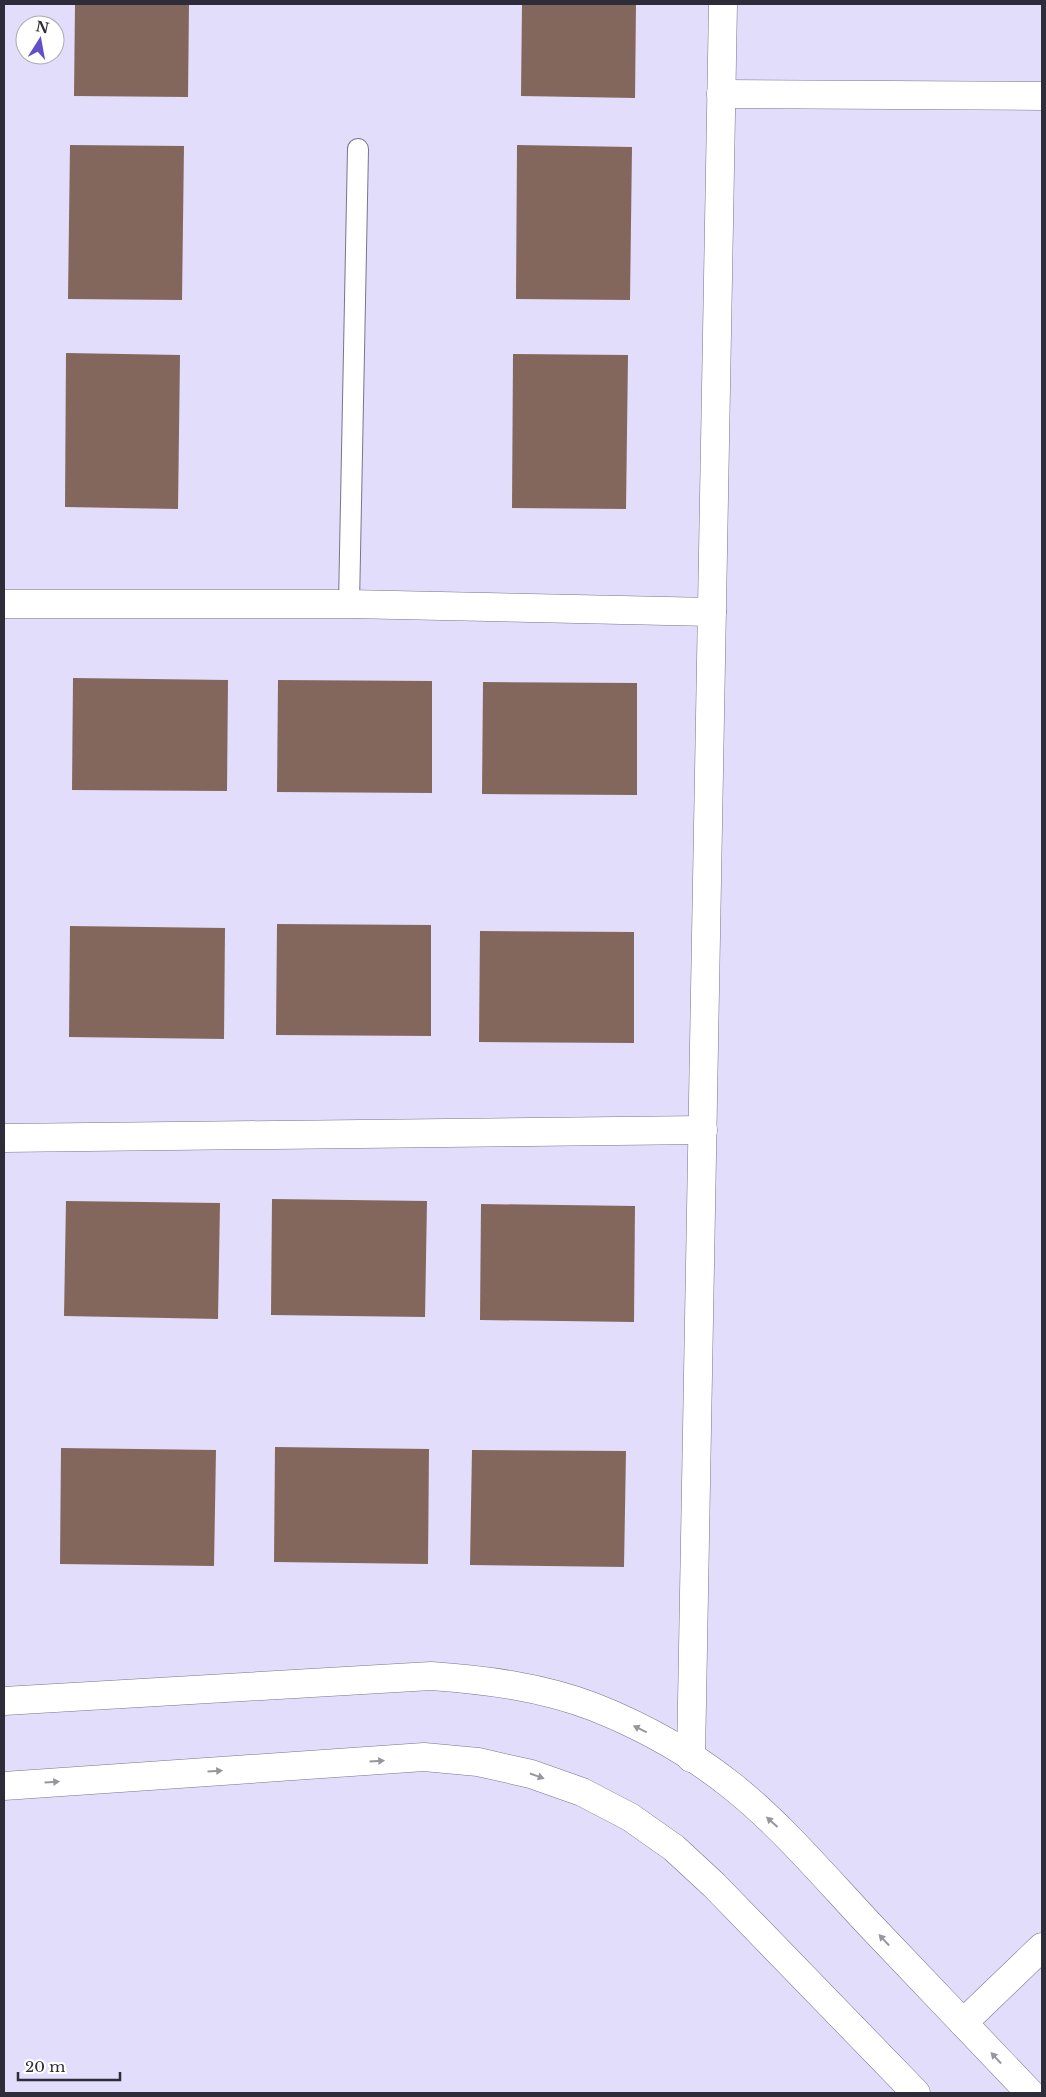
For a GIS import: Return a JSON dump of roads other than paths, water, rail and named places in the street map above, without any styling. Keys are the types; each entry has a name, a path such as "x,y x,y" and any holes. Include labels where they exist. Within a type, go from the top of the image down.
{"street":[{"path":"691,1758 723,4"},
{"path":"721,94 1042,96"},
{"path":"4,604 349,604 712,612"},
{"path":"4,1138 703,1130"},
{"path":"4,1701 431,1676 487,1680 541,1690 594,1707 644,1730 691,1758 732,1786 780,1829 1030,2093"},
{"path":"4,1786 424,1758 478,1762 531,1774 582,1792 630,1817 674,1848 714,1885 916,2093"},
{"path":"963,2023 1042,1947"}],"lane":[{"path":"349,604 358,149"}]}
